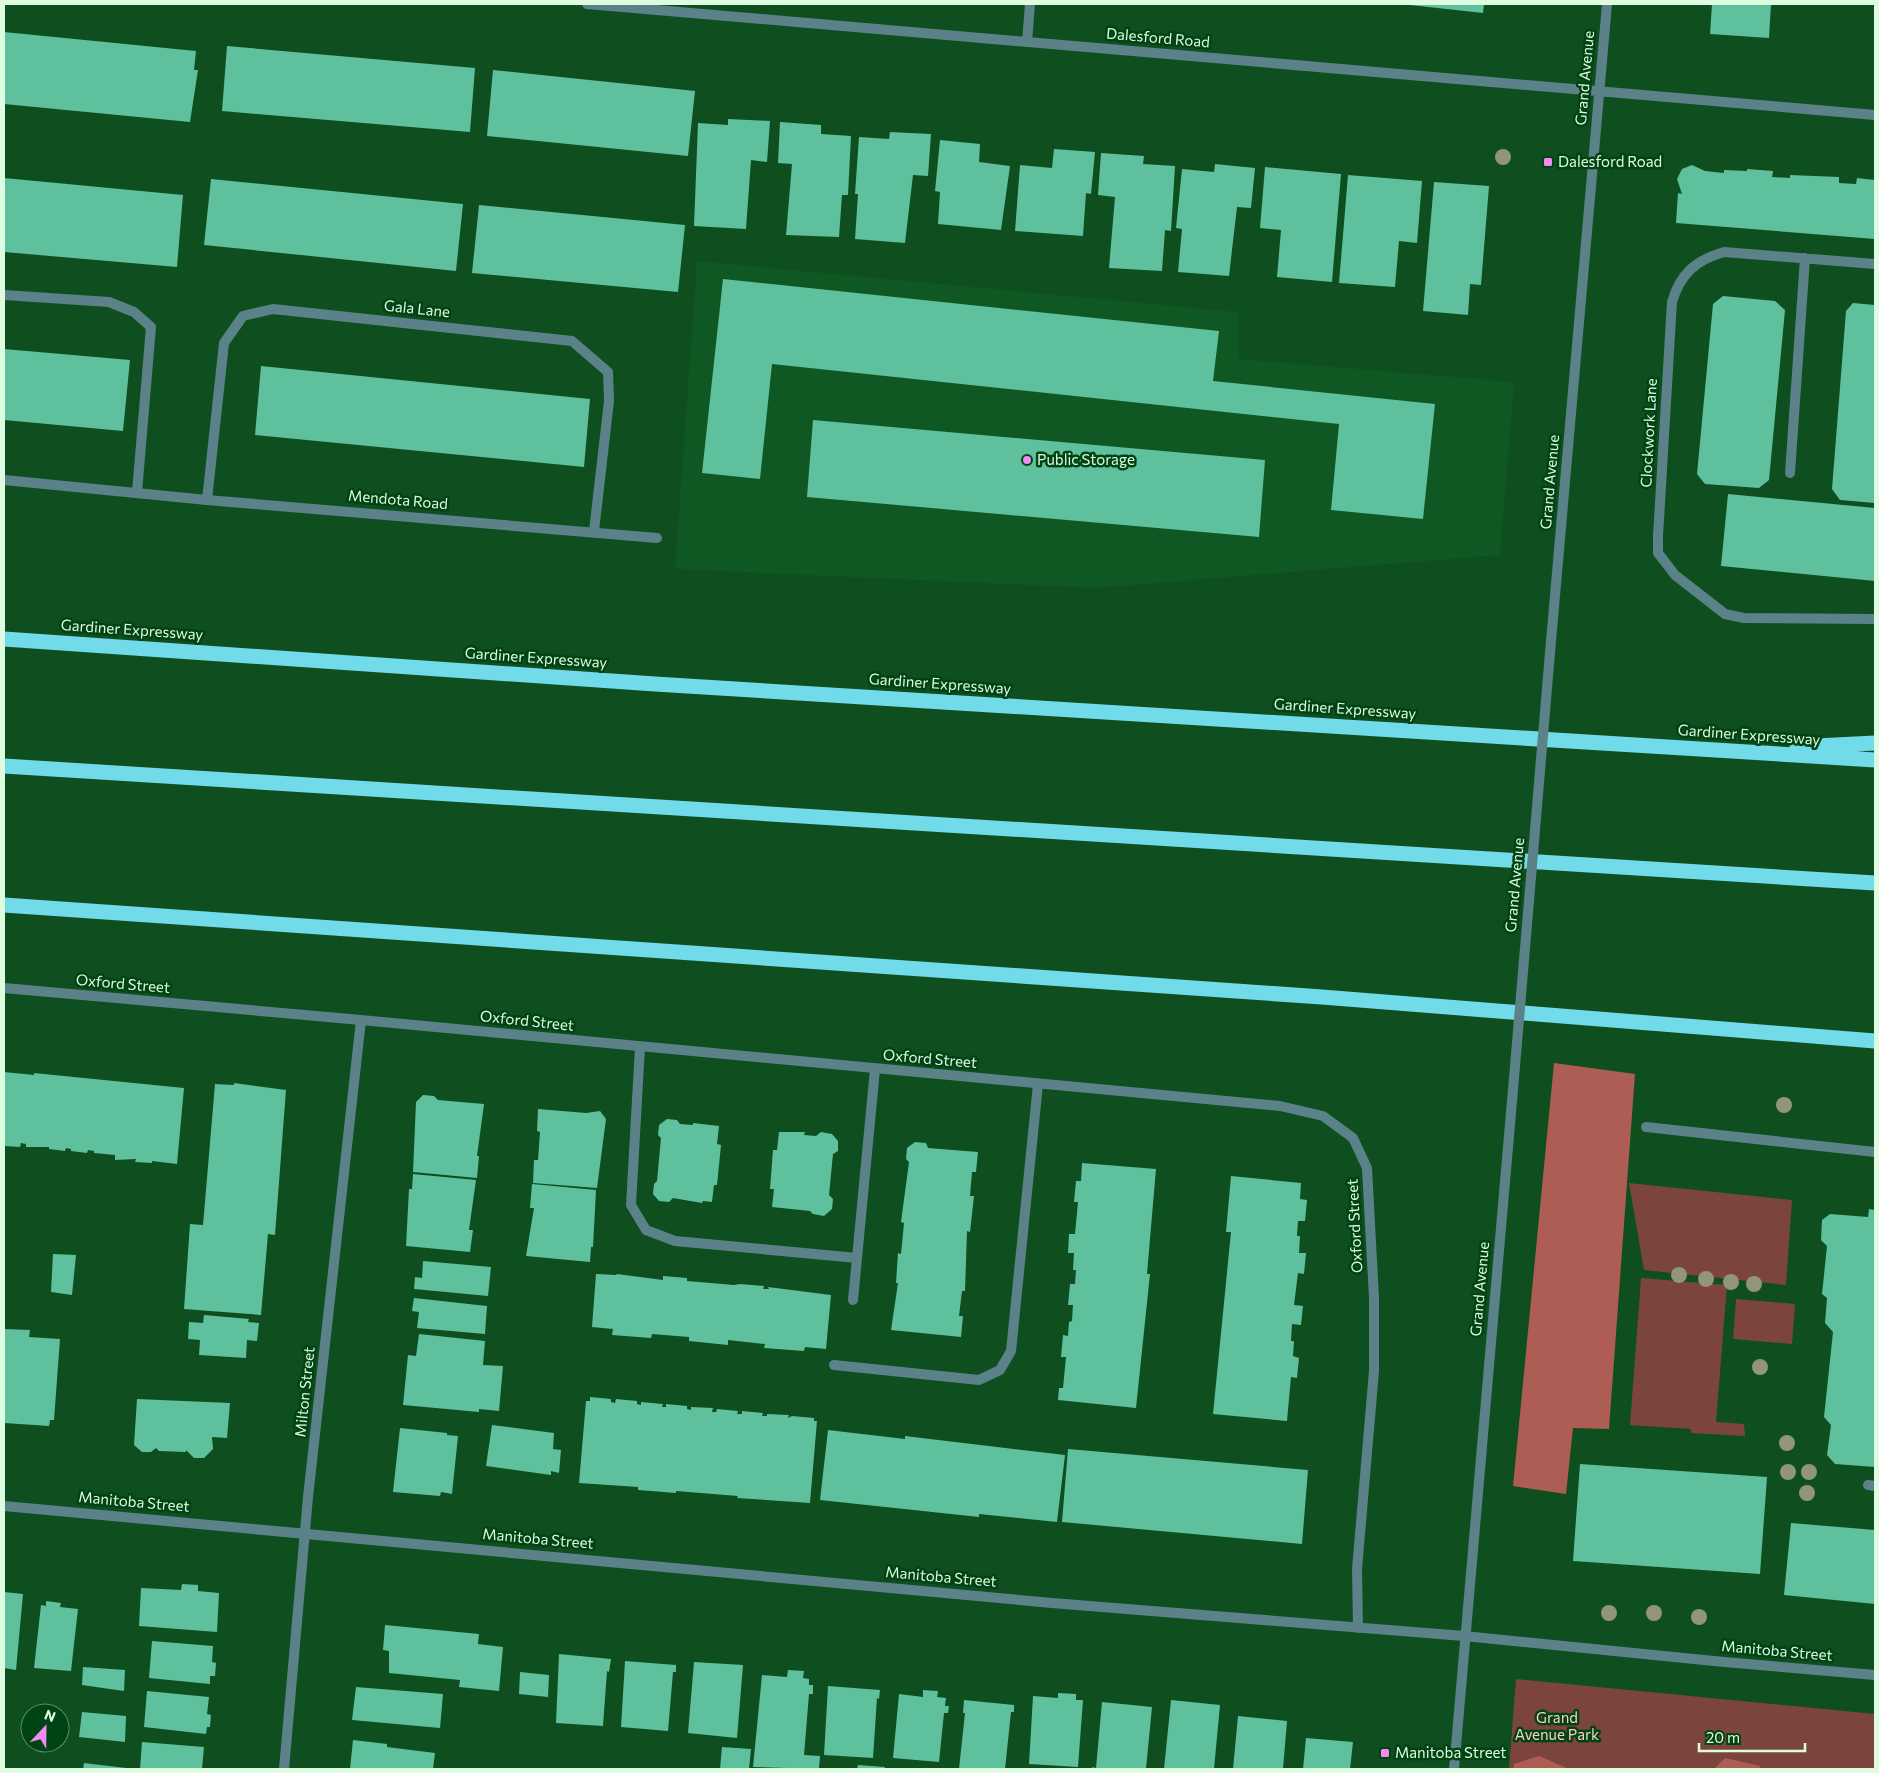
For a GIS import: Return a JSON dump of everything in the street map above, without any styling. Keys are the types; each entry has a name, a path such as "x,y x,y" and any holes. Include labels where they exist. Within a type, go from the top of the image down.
{"highway":[{"name":"Gardiner Expressway","path":"4,639 645,683 1875,760"},
{"path":"1728,750 1875,743"},
{"path":"4,766 1875,883"},
{"path":"4,905 1302,995 1875,1041"}],"street":[{"name":"Dalesford Road","path":"587,4 1875,115"},
{"path":"1027,42 1030,4"},
{"name":"Grand Avenue","path":"1454,1769 1606,4"},
{"name":"Clockwork Lane","path":"1875,264 1724,252 1708,256 1692,266 1682,277 1672,302 1658,553 1674,575 1725,614 1744,618 1875,619"},
{"path":"1790,473 1805,258"},
{"path":"4,295 110,302 134,312 151,327 137,492"},
{"name":"Gala Lane","path":"207,500 224,343 243,316 273,308 572,341 608,372 609,401 594,531"},
{"name":"Mendota Road","path":"4,480 207,500 594,531 657,538"},
{"name":"Oxford Street","path":"4,988 1280,1106 1323,1116 1353,1138 1367,1168 1374,1298 1374,1371 1357,1569 1358,1628"},
{"name":"Milton Street","path":"284,1769 305,1532 361,1020"},
{"path":"640,1047 630,1204 646,1230 675,1241 857,1258"},
{"path":"853,1300 875,1069"},
{"path":"834,1366 979,1380 1000,1370 1011,1351 1038,1084"},
{"path":"1646,1127 1875,1152"},
{"name":"Manitoba Street","path":"4,1506 305,1532 1042,1602 1464,1636 1875,1675"}],"shaded area":[{"path":"697,261 1238,312 1239,359 1514,382 1500,555 1096,588 675,569"},
{"path":"1554,1063 1635,1074 1609,1429 1573,1428 1566,1494 1513,1486"},
{"path":"1539,1756 1569,1769 1514,1769 1514,1764"},
{"path":"1725,1758 1760,1766 1761,1769 1714,1769"}],"green space":[{"path":"1629,1183 1792,1200 1786,1285 1644,1270"},
{"path":"1641,1278 1727,1285 1716,1422 1744,1424 1745,1436 1691,1433 1691,1429 1630,1425"},
{"path":"1736,1299 1795,1304 1792,1344 1733,1339"},
{"name":"Grand Avenue Park","path":"1516,1679 1875,1714 1875,1769 1509,1769"}],"building":[{"path":"1401,4 1484,4 1483,13"},
{"path":"1712,4 1771,4 1769,38 1710,34"},
{"path":"4,32 196,51 194,70 198,70 190,122 4,104"},
{"path":"227,46 475,68 470,132 222,111"},
{"path":"493,70 695,91 688,156 487,136"},
{"path":"728,119 770,121 767,162 751,160 746,229 694,226 698,123 728,125"},
{"path":"780,122 821,125 821,134 851,136 848,195 842,195 839,237 786,235 792,164 778,163"},
{"path":"890,132 931,134 928,176 913,175 905,243 855,239 858,194 855,194 859,137 889,139"},
{"path":"940,140 980,144 979,162 1010,166 1001,230 938,224 940,192 935,191"},
{"path":"1054,149 1095,152 1091,194 1086,193 1083,236 1015,231 1020,165 1052,168"},
{"path":"1101,153 1144,156 1143,164 1175,166 1171,231 1165,230 1162,271 1109,268 1115,197 1098,195"},
{"path":"1215,164 1255,168 1251,208 1237,207 1229,276 1178,272 1182,229 1176,228 1182,169 1214,172"},
{"path":"1692,165 1705,171 1724,173 1724,170 1747,171 1747,169 1773,171 1772,177 1790,178 1790,175 1839,177 1839,183 1856,184 1857,178 1875,180 1875,239 1676,223 1678,193 1682,194 1677,179 1682,169"},
{"path":"1265,167 1341,174 1332,282 1277,277 1281,230 1260,228"},
{"path":"1348,175 1422,181 1417,243 1399,241 1395,287 1339,283"},
{"path":"4,178 183,195 177,267 4,252"},
{"path":"211,179 463,204 456,271 204,245"},
{"path":"1434,182 1489,186 1481,285 1470,284 1468,315 1423,311"},
{"path":"479,205 685,225 678,292 472,273"},
{"path":"723,279 1219,331 1213,381 1435,404 1423,519 1331,510 1339,424 772,364 760,479 702,473"},
{"path":"1723,296 1775,301 1785,310 1769,480 1759,488 1705,484 1697,474 1713,304"},
{"path":"1853,303 1875,305 1875,503 1840,500 1832,489 1846,311"},
{"path":"4,349 130,360 123,431 4,420"},
{"path":"261,366 590,399 584,467 255,435"},
{"path":"813,420 1265,460 1259,537 807,497"},
{"path":"1728,494 1875,508 1875,581 1721,566"},
{"path":"4,1072 34,1075 34,1073 184,1088 177,1164 152,1161 152,1163 135,1162 136,1159 115,1160 115,1155 94,1153 94,1151 88,1150 87,1153 71,1151 71,1149 66,1148 65,1151 49,1149 49,1147 26,1147 26,1144 21,1143 20,1147 4,1146"},
{"path":"234,1083 286,1090 275,1235 268,1234 261,1315 184,1309 190,1224 203,1225 215,1084 234,1085"},
{"path":"423,1095 434,1096 438,1100 484,1104 477,1156 479,1156 477,1178 413,1172 416,1102"},
{"path":"538,1109 586,1113 600,1111 606,1119 597,1188 533,1183 534,1160 538,1160 540,1132 537,1131"},
{"path":"667,1119 677,1120 680,1124 693,1125 693,1123 719,1126 717,1144 721,1145 717,1185 714,1185 712,1202 703,1201 702,1203 673,1198 669,1202 659,1201 653,1194 654,1184 657,1181 661,1138 658,1135 659,1125"},
{"path":"779,1132 805,1132 804,1135 816,1136 821,1132 832,1134 838,1141 838,1151 833,1154 829,1195 833,1199 832,1209 824,1216 813,1214 810,1211 772,1207 774,1189 770,1189 773,1150 777,1150"},
{"path":"915,1142 926,1143 928,1148 978,1152 976,1172 972,1172 970,1196 974,1196 970,1232 967,1231 965,1291 962,1291 959,1316 963,1316 961,1337 891,1330 898,1283 896,1283 898,1253 901,1254 904,1223 901,1222 909,1162 906,1159 907,1148"},
{"path":"1082,1163 1156,1169 1147,1274 1150,1274 1136,1408 1058,1400 1059,1388 1063,1388 1066,1357 1061,1357 1063,1335 1068,1336 1069,1322 1072,1321 1073,1305 1068,1305 1070,1284 1075,1284 1076,1270 1073,1270 1074,1253 1068,1253 1069,1234 1075,1234 1078,1202 1074,1202 1076,1181 1081,1181"},
{"path":"413,1174 476,1180 469,1230 473,1230 470,1252 406,1246 409,1189 412,1189"},
{"path":"1231,1176 1301,1183 1300,1199 1307,1200 1305,1221 1298,1221 1297,1236 1300,1236 1299,1253 1306,1253 1304,1274 1298,1273 1294,1305 1303,1306 1301,1325 1292,1324 1291,1341 1294,1341 1293,1356 1299,1358 1297,1378 1291,1377 1287,1421 1213,1414 1231,1232 1226,1232"},
{"path":"532,1184 596,1190 593,1247 591,1247 590,1262 526,1256 534,1208 530,1208"},
{"path":"1869,1209 1875,1210 1875,1467 1835,1464 1827,1455 1831,1425 1824,1417 1833,1332 1825,1323 1827,1298 1822,1294 1827,1246 1821,1240 1822,1220 1830,1214 1868,1217"},
{"path":"53,1254 76,1255 72,1295 51,1292"},
{"path":"423,1261 491,1267 488,1296 414,1289 415,1277 422,1278"},
{"path":"596,1274 617,1274 663,1280 663,1276 687,1278 687,1281 764,1286 763,1289 769,1289 768,1287 831,1295 826,1349 805,1347 804,1351 764,1348 765,1344 728,1340 728,1345 689,1341 689,1337 652,1334 651,1338 612,1335 613,1329 592,1327"},
{"path":"414,1298 487,1306 485,1334 417,1328 419,1312 412,1311"},
{"path":"204,1315 249,1319 248,1322 259,1323 257,1341 247,1340 246,1358 199,1355 200,1340 188,1339 189,1322 203,1323"},
{"path":"4,1329 30,1330 29,1337 60,1339 54,1420 50,1420 49,1426 4,1423"},
{"path":"419,1334 485,1341 483,1365 503,1366 499,1411 479,1409 479,1412 403,1405 408,1355 416,1356"},
{"path":"590,1397 611,1399 611,1402 615,1403 616,1399 637,1401 637,1404 641,1405 641,1402 663,1404 662,1407 666,1407 666,1404 687,1406 687,1409 691,1410 691,1407 713,1408 712,1412 716,1412 717,1409 738,1411 737,1414 742,1414 742,1411 763,1413 762,1416 767,1416 767,1414 789,1415 788,1418 792,1416 814,1418 814,1421 817,1421 810,1503 737,1498 738,1496 676,1491 676,1493 638,1490 638,1487 579,1483 586,1401 590,1401"},
{"path":"137,1399 230,1403 227,1438 212,1437 213,1449 204,1458 194,1458 186,1450 186,1452 159,1451 156,1448 151,1452 142,1452 134,1445"},
{"path":"492,1425 554,1433 553,1449 561,1450 559,1473 551,1471 551,1475 486,1466"},
{"path":"400,1428 458,1436 452,1494 441,1492 440,1496 393,1492"},
{"path":"828,1430 905,1439 905,1436 1065,1455 1057,1522 979,1514 979,1517 820,1500"},
{"path":"1068,1449 1308,1470 1302,1544 1062,1522"},
{"path":"1580,1464 1767,1477 1760,1574 1573,1561"},
{"path":"1791,1523 1875,1530 1875,1604 1784,1595"},
{"path":"182,1584 198,1585 198,1591 219,1593 217,1632 139,1626 141,1588 181,1590"},
{"path":"4,1592 23,1594 16,1670 4,1668"},
{"path":"46,1601 61,1603 60,1607 78,1609 71,1671 34,1668 41,1605 46,1606"},
{"path":"385,1625 479,1634 478,1644 503,1647 499,1691 459,1687 460,1680 389,1673 389,1651 383,1650"},
{"path":"152,1641 213,1646 212,1662 216,1663 215,1676 210,1676 210,1684 149,1678"},
{"path":"559,1654 611,1659 609,1672 607,1671 603,1726 556,1723"},
{"path":"625,1661 676,1665 676,1672 673,1672 668,1731 621,1727"},
{"path":"694,1662 743,1665 737,1738 688,1733"},
{"path":"83,1667 125,1670 124,1691 82,1685"},
{"path":"788,1670 804,1671 803,1678 809,1679 809,1685 813,1685 813,1694 809,1694 804,1755 820,1756 819,1769 753,1767 762,1675 787,1677"},
{"path":"520,1672 549,1675 548,1697 519,1694"},
{"path":"828,1686 880,1690 879,1699 877,1698 873,1758 824,1755"},
{"path":"356,1687 443,1694 440,1728 352,1720"},
{"path":"923,1690 938,1691 937,1697 946,1698 945,1706 949,1706 948,1713 944,1713 939,1762 893,1758 899,1694 923,1697"},
{"path":"147,1691 209,1697 207,1714 211,1715 210,1727 207,1727 206,1734 144,1727"},
{"path":"1058,1693 1076,1694 1076,1700 1083,1700 1078,1767 1029,1764 1033,1696 1058,1698"},
{"path":"964,1700 1014,1705 1014,1712 1011,1712 1005,1769 959,1769 965,1713 963,1713"},
{"path":"1171,1700 1220,1705 1214,1769 1164,1769"},
{"path":"1102,1702 1152,1707 1146,1769 1092,1769 1092,1767 1096,1768"},
{"path":"82,1712 126,1716 125,1742 79,1737"},
{"path":"1238,1716 1287,1721 1283,1769 1233,1769"},
{"path":"1306,1738 1353,1742 1350,1769 1303,1769"},
{"path":"353,1740 387,1744 387,1747 435,1753 433,1769 350,1769"},
{"path":"142,1742 204,1747 202,1769 140,1769"},
{"path":"722,1747 751,1749 749,1769 720,1769"},
{"path":"84,1763 126,1768 83,1769"},
{"path":"858,1765 885,1767 884,1769 857,1769"}],"place":[{"name":"Dalesford Road","path":"1548,162"},
{"name":"Public Storage","path":"1027,460"},
{"name":"Manitoba Street","path":"1385,1753"}]}
